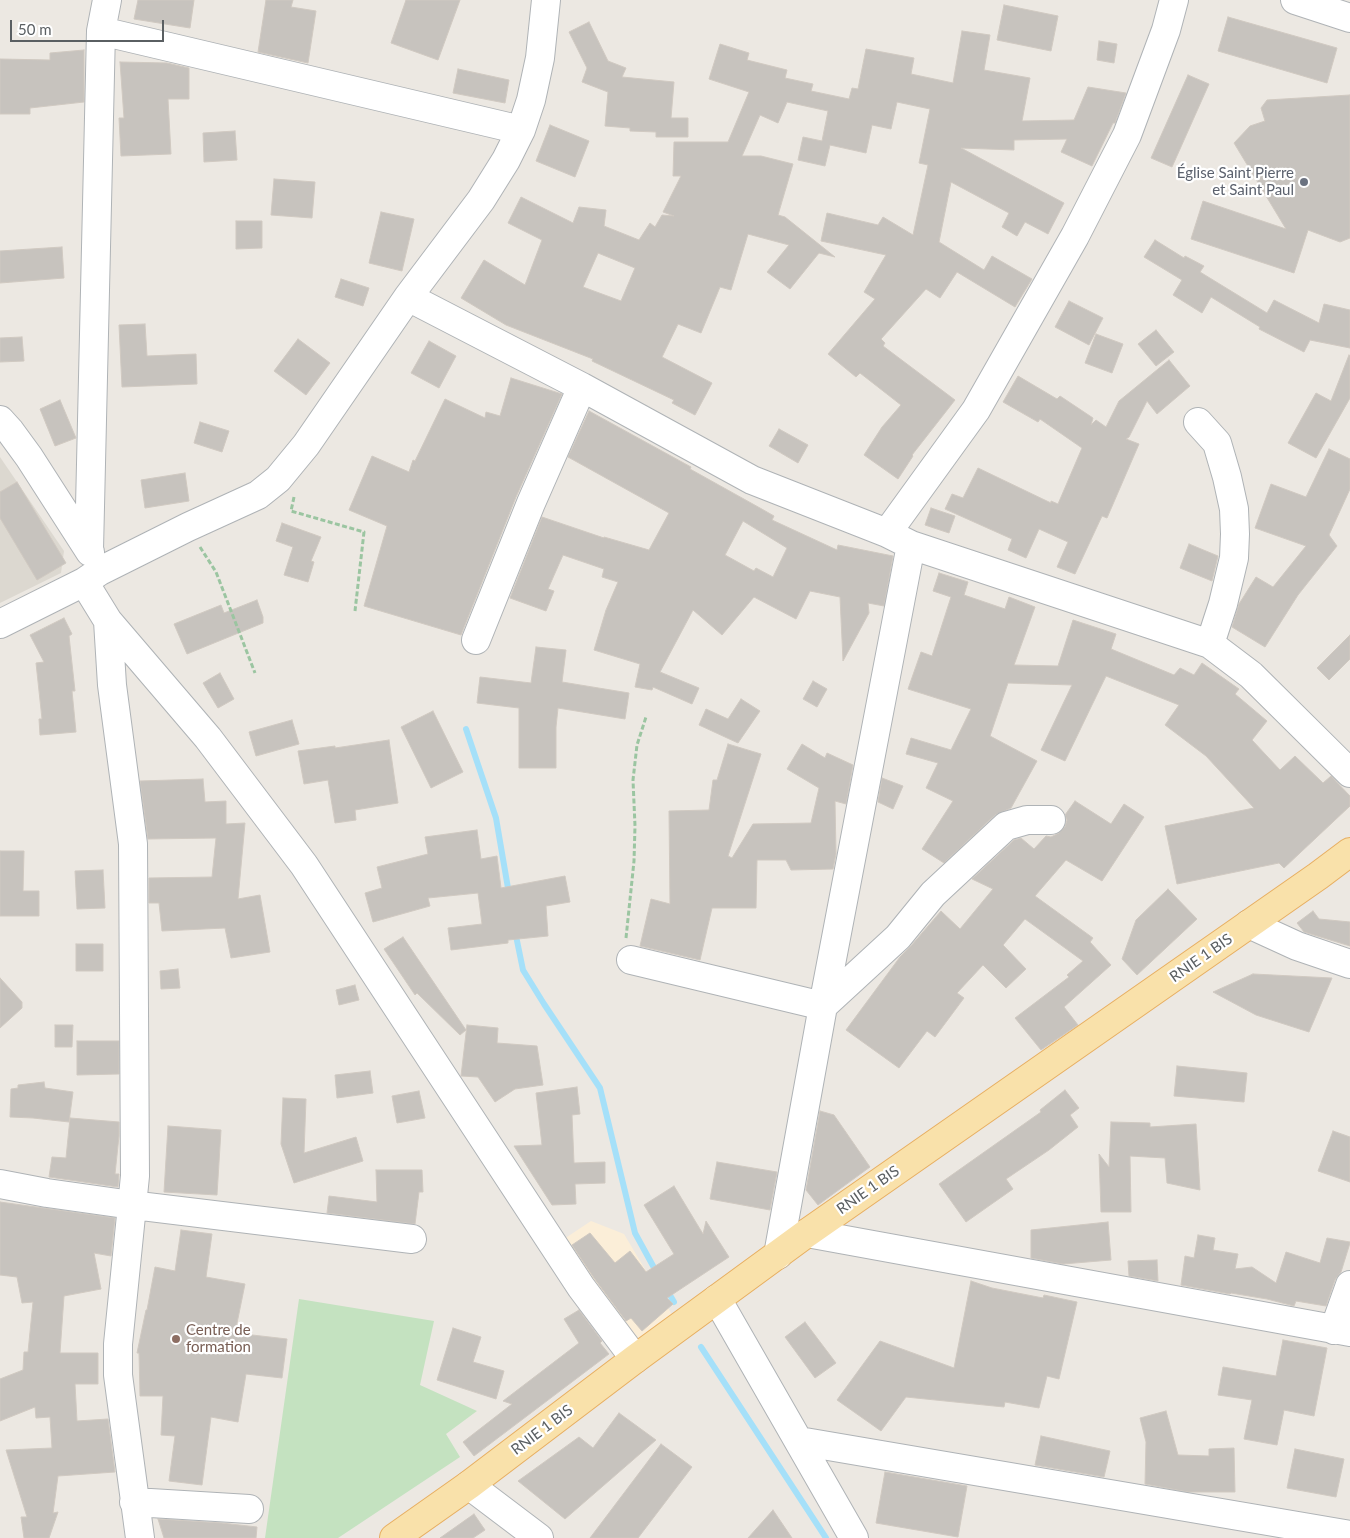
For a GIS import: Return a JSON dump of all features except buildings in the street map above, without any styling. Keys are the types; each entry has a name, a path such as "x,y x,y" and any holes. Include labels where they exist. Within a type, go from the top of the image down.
{"main road":[{"name":"RNIE 1 BIS","path":"394,1538 469,1485 635,1359 807,1233 1350,852"}],"street":[{"path":"91,568 101,31 107,0"},
{"path":"0,624 91,568 258,495 278,479 306,446 408,296 481,200 506,160 521,130 530,100 540,58 546,0"},
{"path":"887,533 976,410 1075,236 1127,135 1166,30 1174,0"},
{"path":"1295,0 1350,18"},
{"path":"101,31 521,130"},
{"path":"408,296 582,387 752,480 887,533 911,545 1210,644 1251,675 1350,773"},
{"path":"476,640 531,503 582,387"},
{"path":"0,420 30,457 91,568 108,621 112,685 133,844 135,1161 123,1284 118,1375 140,1538"},
{"path":"1198,422 1217,443 1227,477 1235,534 1234,558 1223,604 1210,644"},
{"path":"778,1255 823,1006 911,545"},
{"path":"108,621 208,738 304,865 581,1287 635,1359"},
{"path":"823,1006 898,937 933,894 1006,826 1027,820 1051,820"},
{"path":"1249,924 1297,946 1350,964"},
{"path":"631,960 823,1006"},
{"path":"0,1184 47,1193 412,1239"},
{"path":"807,1233 1342,1331 1350,1285"},
{"path":"717,1299 854,1538"},
{"path":"799,1441 1252,1528 1350,1535"},
{"path":"469,1485 539,1538"},
{"path":"134,1502 249,1509"}],"path":[{"path":"295,493 291,512 364,532 355,611"},
{"path":"188,527 216,572 255,673"},
{"path":"631,960 625,943 634,861 633,780 637,745 646,717"}],"shaded area":[{"path":"0,457 64,551 61,573 0,603"},
{"path":"591,1221 624,1234 674,1318 636,1345 564,1239"}],"green space":[{"path":"299,1299 434,1321 420,1385 477,1411 446,1434 460,1457 338,1538 265,1538"}],"waterway":[{"path":"466,729 496,818 509,894"},
{"path":"515,931 523,970 600,1088 635,1233 658,1275"},
{"path":"667,1290 674,1302"},
{"path":"701,1347 826,1538"}],"place":[{"name":"Église Saint Pierre et Saint Paul","path":"1304,182"},
{"name":"Centre de formation","path":"176,1339"}]}
